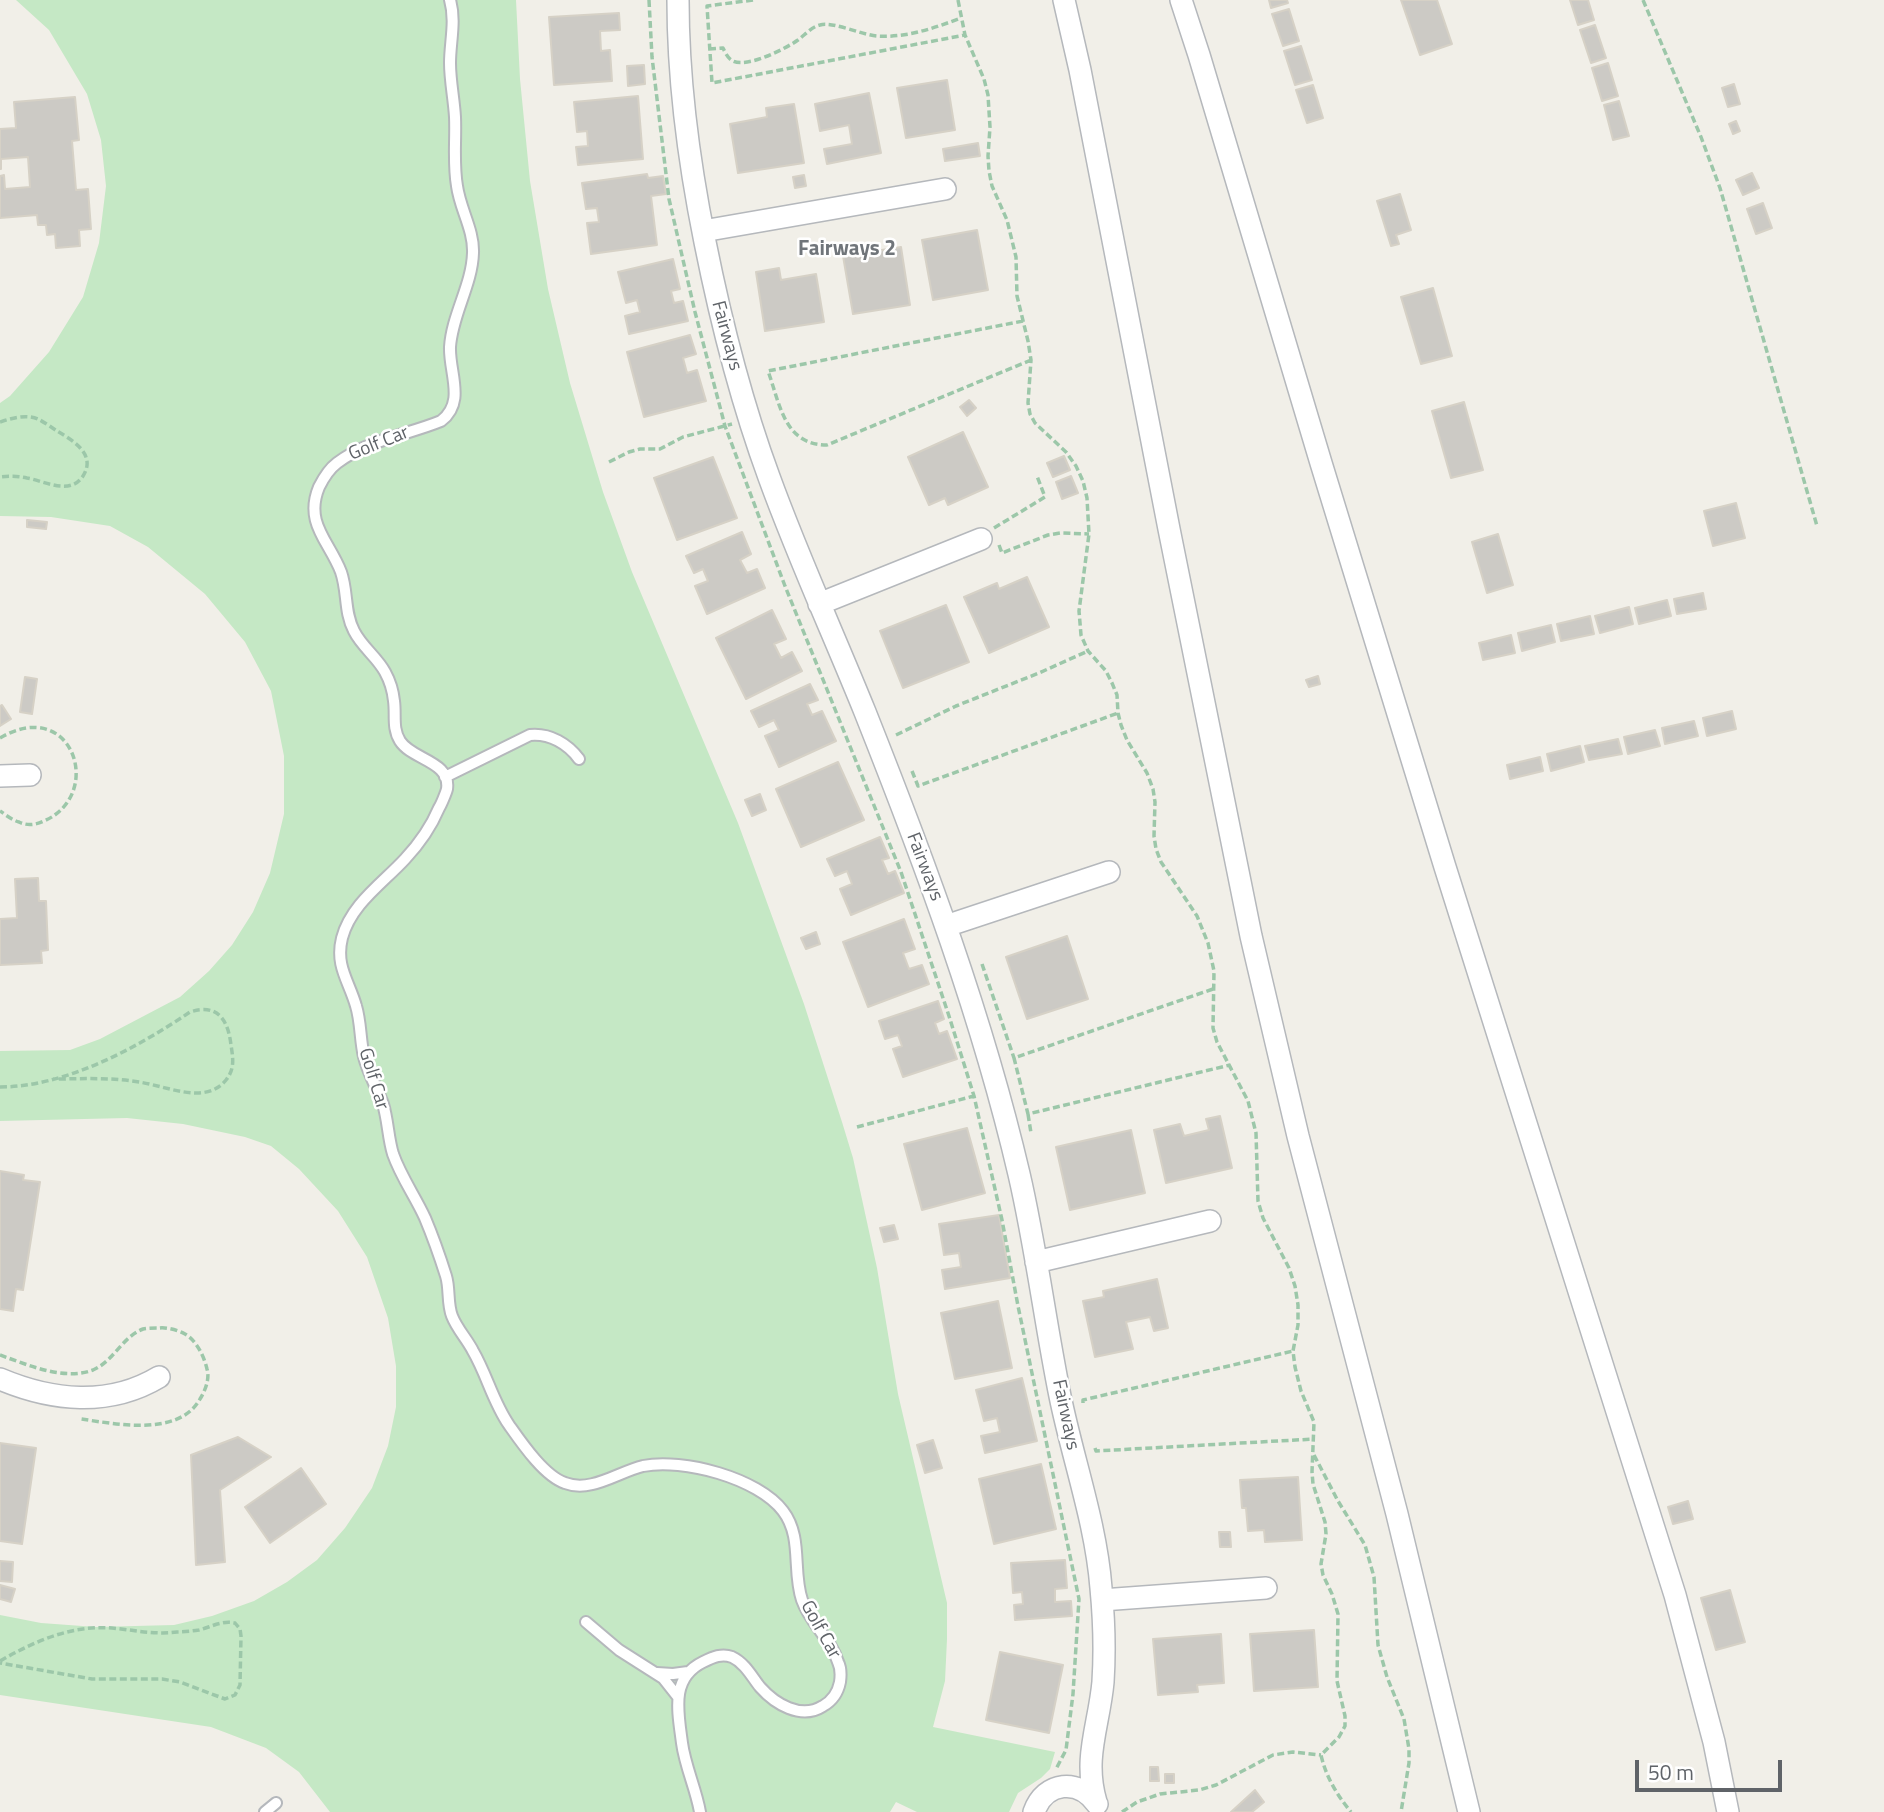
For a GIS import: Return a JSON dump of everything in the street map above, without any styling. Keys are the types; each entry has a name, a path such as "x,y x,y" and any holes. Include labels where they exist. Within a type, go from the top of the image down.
{"street":[{"name":"Fairways","path":"678,0 682,86 694,188 715,293 749,419 768,475 864,711 946,926 974,1009 1019,1176 1061,1401 1094,1538 1102,1600 1103,1678 1090,1750"},
{"path":"1064,0 1251,936 1298,1136 1397,1514 1469,1812"},
{"path":"1181,0 1405,737 1675,1595 1728,1812"},
{"path":"703,231 946,189"},
{"path":"819,604 990,536"},
{"path":"0,776 30,775"},
{"path":"946,926 1109,872"},
{"path":"1036,1262 1210,1221"},
{"path":"0,1380 48,1393 93,1398 121,1394 159,1377"},
{"path":"1102,1600 1266,1588"},
{"path":"1034,1812 1047,1793 1079,1768 1090,1750"},
{"path":"1090,1750 1091,1782 1100,1809"},
{"path":"1060,1785 1083,1790 1100,1809"}],"lane":[{"name":"Golf Car","path":"450,0 453,13 450,64 455,116 455,172 462,209 471,234 473,253 450,342 455,404 442,421 377,442 341,460 321,481 314,509 322,538 341,573 352,628 387,675 395,706 394,722 400,741 414,754 436,765 445,776 446,791 429,828 405,859 357,908 343,934 341,963 358,1014 362,1051 384,1108 388,1137 439,1255 447,1280 453,1317 474,1352 493,1398 511,1429 543,1467 568,1485 589,1485 647,1465 668,1463 727,1476 771,1498 789,1519 796,1546 802,1599 836,1656 841,1674 840,1684 831,1700 815,1710 805,1712 786,1707 769,1696 745,1667 732,1657 716,1656 688,1672"},
{"path":"445,776 530,735 541,735 559,741 579,759"},
{"path":"586,1622 619,1650 657,1673 669,1684 678,1698"},
{"path":"657,1673 688,1672"},
{"path":"688,1672 681,1684 678,1698 684,1753 700,1812"},
{"path":"265,1812 276,1803"}],"path":[{"path":"649,0 652,57 669,199 725,426 785,586 901,872 974,1096 1079,1599 1073,1694 1066,1750 1056,1769 1060,1785"},
{"path":"753,0 706,6 712,83 965,35"},
{"path":"958,0 965,35 988,95 989,171 1016,257 1017,296 1031,360 1028,403 1030,414 1035,424 1066,452 1076,466 1087,498 1089,534 1079,623 1081,635 1088,651 1112,682 1127,740 1153,789 1156,802 1154,836 1161,862 1197,916 1208,943 1214,971 1213,1028 1217,1042 1248,1101 1256,1133 1258,1201 1263,1218 1289,1268 1295,1286 1298,1325 1293,1351 1297,1379 1314,1422 1313,1484 1325,1522 1325,1546 1321,1564 1338,1614 1337,1681 1345,1716 1345,1726 1339,1737 1321,1755"},
{"path":"1643,0 1702,137 1720,188 1817,526"},
{"path":"709,49 723,48 733,61 743,62 777,52 820,25 828,24 860,33 895,36 915,33 961,18"},
{"path":"1023,321 768,371 788,424 804,441 815,445 827,444 1031,360"},
{"path":"0,422 10,418 37,419 77,443 84,452 87,463 85,474 76,483 65,487 25,477 0,477"},
{"path":"609,462 629,452 660,449 683,437 749,419"},
{"path":"1037,476 1045,496 990,536 1002,553 1048,535 1089,534"},
{"path":"900,745 896,734 956,705 1088,651"},
{"path":"909,765 918,786 1118,713"},
{"path":"1213,989 1014,1058 1028,1114 1230,1065"},
{"path":"0,1087 25,1086 84,1069 120,1053 199,1009 218,1014 229,1030 233,1063 231,1072 225,1081 209,1092 189,1092 124,1080 53,1079"},
{"path":"857,1127 997,1090"},
{"path":"1086,1413 1083,1400 1293,1351"},
{"path":"1092,1438 1096,1451 1314,1439"},
{"path":"1313,1454 1338,1501 1358,1531 1372,1568 1377,1595 1378,1645 1387,1677 1404,1719 1408,1741 1409,1763 1401,1812"},
{"path":"227,1621 235,1622 241,1636 240,1685 235,1695 225,1699 180,1682 162,1679 92,1679 0,1662 41,1640 79,1629 113,1628 173,1633 197,1630 227,1621"},
{"path":"1122,1812 1152,1796 1216,1785 1273,1755 1293,1752 1321,1755"},
{"path":"1321,1755 1331,1783 1351,1812"}],"green space":[{"path":"16,0 516,0 520,79 530,181 548,289 570,383 603,492 632,572 738,823 804,1004 853,1158 877,1268 898,1394 947,1603 945,1681 933,1727 1055,1752 1050,1769 1018,1793 1009,1812 917,1812 896,1802 890,1812 330,1812 299,1772 266,1748 211,1727 0,1695 0,1615 41,1623 96,1627 174,1625 212,1616 254,1601 287,1582 317,1560 345,1528 372,1488 388,1446 396,1407 396,1366 388,1318 367,1257 338,1211 299,1169 271,1146 245,1137 183,1124 127,1118 0,1121 0,1051 70,1050 100,1039 180,997 209,971 232,945 253,912 270,873 284,814 284,756 271,691 245,642 205,594 148,547 110,526 51,517 0,516 0,403 10,396 49,352 83,297 99,243 106,186 101,140 87,94 49,30"}],"building":[{"path":"1269,0 1287,0 1288,3 1271,8"},
{"path":"1401,0 1437,0 1452,44 1420,55"},
{"path":"1570,0 1588,0 1594,20 1578,25"},
{"path":"1289,9 1299,41 1283,46 1272,14"},
{"path":"619,13 620,30 600,31 601,51 610,50 612,81 554,85 549,17"},
{"path":"1595,25 1606,58 1591,63 1580,30"},
{"path":"1301,46 1312,80 1295,85 1284,51"},
{"path":"1608,63 1618,96 1602,101 1592,68"},
{"path":"644,65 645,84 628,86 627,66"},
{"path":"947,80 955,130 906,138 897,88"},
{"path":"1734,84 1740,104 1728,107 1722,88"},
{"path":"1313,85 1323,118 1307,123 1296,90"},
{"path":"869,93 881,153 827,164 824,149 852,144 849,125 820,131 815,104"},
{"path":"638,96 643,159 578,165 576,147 588,146 587,131 577,132 574,102"},
{"path":"75,97 79,140 72,141 76,190 88,189 91,229 79,230 80,246 56,248 55,234 47,235 46,225 38,225 37,215 0,218 0,176 4,175 5,189 30,187 28,157 1,159 0,169 0,129 16,128 14,102"},
{"path":"1619,101 1629,136 1613,140 1604,105"},
{"path":"794,104 804,163 738,173 730,124 767,117 766,108"},
{"path":"1736,121 1740,131 1733,134 1729,124"},
{"path":"978,143 980,156 945,161 943,149"},
{"path":"1752,173 1759,188 1743,195 1736,180"},
{"path":"647,174 648,178 663,176 666,194 651,196 657,245 591,254 587,223 599,222 597,208 586,209 582,183"},
{"path":"804,175 806,186 795,188 793,177"},
{"path":"1400,194 1411,230 1396,235 1399,244 1391,246 1377,201"},
{"path":"1763,203 1772,228 1756,234 1747,209"},
{"path":"977,230 988,290 933,300 922,240"},
{"path":"901,247 910,305 853,314 843,256"},
{"path":"673,259 680,289 671,291 674,303 683,301 688,321 629,334 625,316 640,312 637,300 626,303 618,272"},
{"path":"779,268 781,280 816,274 824,322 765,331 756,272"},
{"path":"1433,288 1452,356 1421,364 1401,297"},
{"path":"690,335 696,354 683,358 687,373 697,370 706,401 644,417 627,352"},
{"path":"969,400 976,408 967,416 960,407"},
{"path":"1464,402 1483,470 1451,478 1432,411"},
{"path":"963,432 988,487 948,505 945,498 929,505 908,457"},
{"path":"1064,456 1070,470 1053,477 1047,463"},
{"path":"713,457 737,518 677,540 654,478"},
{"path":"1071,476 1078,493 1062,499 1056,482"},
{"path":"1736,503 1745,538 1713,546 1704,511"},
{"path":"27,520 47,522 46,529 27,527"},
{"path":"742,532 751,554 740,560 747,573 757,569 765,588 707,614 695,586 708,581 703,569 694,573 686,556"},
{"path":"1498,534 1513,585 1487,593 1472,542"},
{"path":"1027,577 1049,627 989,653 964,597 997,583 999,589"},
{"path":"1703,593 1706,609 1677,614 1674,599"},
{"path":"1667,600 1671,616 1639,624 1635,608"},
{"path":"946,605 969,662 903,688 880,631"},
{"path":"1629,607 1633,624 1600,633 1595,616"},
{"path":"772,610 786,639 774,644 781,658 792,652 802,671 746,699 716,638"},
{"path":"1590,616 1594,634 1561,641 1557,624"},
{"path":"1551,625 1555,642 1522,651 1518,633"},
{"path":"1511,635 1515,653 1483,660 1479,643"},
{"path":"1318,676 1320,684 1309,687 1306,680"},
{"path":"25,677 37,679 32,714 20,712"},
{"path":"810,684 818,700 807,704 812,715 822,711 836,741 779,767 765,736 779,730 774,720 759,727 751,711"},
{"path":"2,705 11,719 0,726 0,706"},
{"path":"1732,711 1736,729 1707,736 1703,718"},
{"path":"1694,721 1698,736 1665,744 1662,728"},
{"path":"1655,730 1660,746 1628,754 1624,737"},
{"path":"1618,739 1622,754 1589,760 1585,746"},
{"path":"1580,746 1584,762 1551,771 1547,754"},
{"path":"1540,757 1543,771 1510,779 1507,765"},
{"path":"838,762 864,820 801,847 776,789"},
{"path":"760,794 766,810 752,816 745,800"},
{"path":"880,837 889,858 882,860 888,874 895,871 904,893 851,915 840,889 852,884 847,871 835,876 827,859"},
{"path":"38,878 39,901 46,901 48,950 41,951 42,963 0,965 0,919 17,918 15,879"},
{"path":"904,919 915,949 903,953 909,969 922,965 929,984 868,1007 843,942"},
{"path":"816,932 820,944 806,949 801,938"},
{"path":"1067,936 1088,999 1027,1019 1006,957"},
{"path":"938,1001 944,1019 935,1023 939,1034 947,1031 957,1059 903,1077 893,1049 902,1046 898,1035 885,1039 879,1021"},
{"path":"1220,1116 1232,1168 1166,1183 1154,1130 1180,1124 1184,1136 1209,1130 1206,1119"},
{"path":"967,1128 985,1193 922,1210 904,1144"},
{"path":"1131,1130 1145,1193 1070,1210 1056,1147"},
{"path":"0,1171 24,1175 23,1180 40,1182 23,1290 16,1289 13,1311 0,1309"},
{"path":"999,1215 1010,1278 945,1289 942,1270 961,1267 959,1253 944,1255 939,1224"},
{"path":"894,1225 898,1239 884,1242 880,1228"},
{"path":"1157,1279 1168,1328 1154,1331 1150,1317 1126,1322 1133,1349 1095,1357 1083,1301 1104,1297 1103,1291"},
{"path":"998,1301 1012,1368 955,1379 941,1313"},
{"path":"1022,1378 1037,1441 985,1453 981,1436 1000,1432 997,1418 984,1421 976,1390"},
{"path":"238,1437 271,1457 220,1490 225,1562 196,1565 191,1455"},
{"path":"933,1440 942,1468 925,1473 917,1445"},
{"path":"0,1443 36,1448 22,1544 0,1541"},
{"path":"1041,1464 1056,1529 994,1544 979,1479"},
{"path":"301,1468 326,1504 270,1543 245,1507"},
{"path":"1298,1477 1302,1540 1265,1542 1264,1530 1248,1531 1246,1508 1242,1508 1240,1480"},
{"path":"1688,1501 1693,1519 1673,1524 1668,1507"},
{"path":"1219,1532 1230,1532 1231,1547 1220,1547"},
{"path":"1065,1560 1067,1588 1055,1589 1055,1602 1071,1601 1072,1616 1015,1620 1014,1605 1023,1604 1022,1592 1013,1593 1011,1563"},
{"path":"0,1561 13,1562 12,1582 0,1581"},
{"path":"0,1585 15,1589 11,1602 0,1599"},
{"path":"1730,1590 1745,1642 1716,1650 1701,1598"},
{"path":"1314,1630 1318,1687 1254,1691 1250,1634"},
{"path":"1221,1634 1224,1683 1197,1685 1198,1692 1158,1695 1153,1639"},
{"path":"1000,1652 1063,1665 1049,1733 986,1720"},
{"path":"1150,1767 1158,1767 1159,1781 1150,1781"},
{"path":"1165,1774 1174,1774 1174,1783 1165,1783"},
{"path":"1255,1790 1264,1802 1252,1812 1231,1812"}],"district":[{"name":"Fairways 2","path":"847,250"}]}
